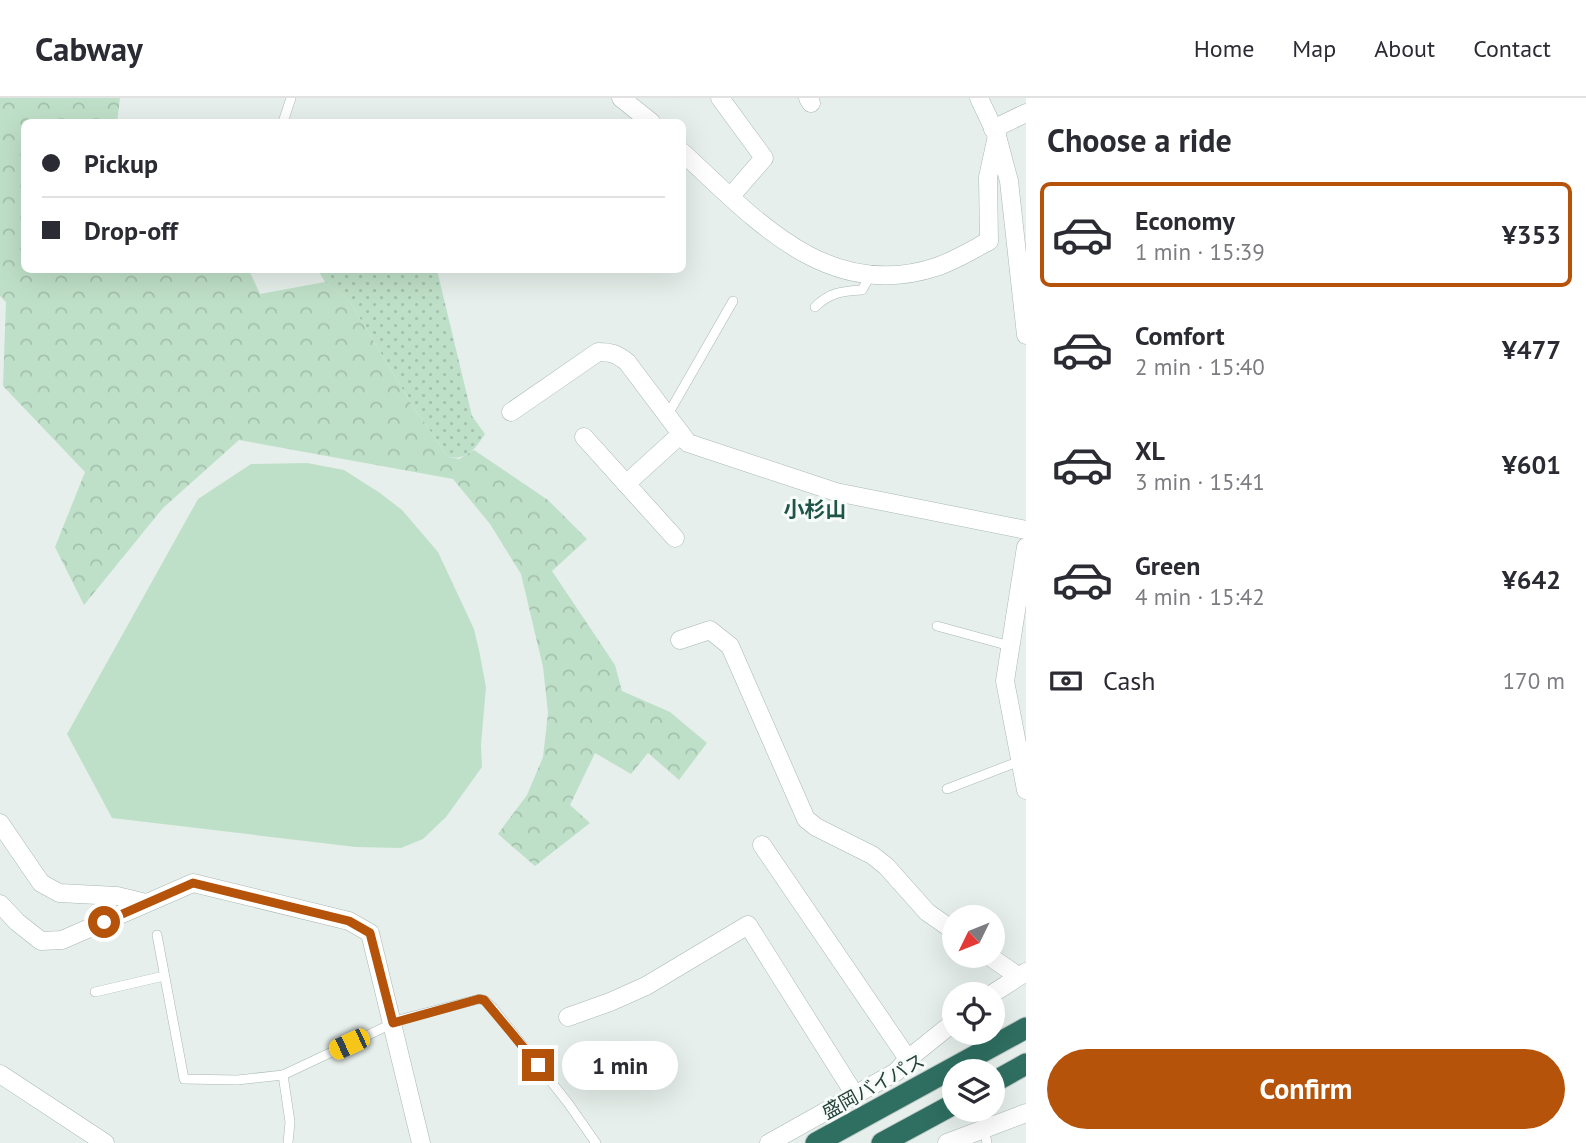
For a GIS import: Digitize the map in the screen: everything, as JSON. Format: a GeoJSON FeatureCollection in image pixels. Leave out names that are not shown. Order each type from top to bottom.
{"type":"FeatureCollection","features":[{"type":"Feature","properties":{"kind":"highway","name":"盛岡バイパス"},"geometry":{"type":"LineString","coordinates":[[816,1143],[1026,1027]]}},
{"type":"Feature","properties":{"kind":"highway"},"geometry":{"type":"LineString","coordinates":[[1005,1076],[1026,1064]]}},
{"type":"Feature","properties":{"kind":"highway"},"geometry":{"type":"LineString","coordinates":[[882,1143],[942,1110]]}},
{"type":"Feature","properties":{"kind":"street"},"geometry":{"type":"LineString","coordinates":[[621,98],[646,119]]}},
{"type":"Feature","properties":{"kind":"street"},"geometry":{"type":"LineString","coordinates":[[720,98],[764,158],[731,196]]}},
{"type":"Feature","properties":{"kind":"street"},"geometry":{"type":"LineString","coordinates":[[979,98],[995,132],[1009,181],[1026,335]]}},
{"type":"Feature","properties":{"kind":"street"},"geometry":{"type":"LineString","coordinates":[[686,156],[762,225],[818,261],[848,272],[905,273],[936,267],[989,241],[988,177],[995,132],[1026,113]]}},
{"type":"Feature","properties":{"kind":"street"},"geometry":{"type":"LineString","coordinates":[[512,412],[598,352],[609,352],[627,362],[688,443],[836,492],[1026,530]]}},
{"type":"Feature","properties":{"kind":"street"},"geometry":{"type":"LineString","coordinates":[[626,484],[681,434]]}},
{"type":"Feature","properties":{"kind":"street"},"geometry":{"type":"LineString","coordinates":[[584,437],[675,538]]}},
{"type":"Feature","properties":{"kind":"street"},"geometry":{"type":"LineString","coordinates":[[1026,547],[1005,681],[1021,741],[1020,761],[1026,790]]}},
{"type":"Feature","properties":{"kind":"street"},"geometry":{"type":"LineString","coordinates":[[680,640],[710,630],[730,646],[806,819],[816,827],[872,855],[886,866],[927,912],[942,923]]}},
{"type":"Feature","properties":{"kind":"street"},"geometry":{"type":"LineString","coordinates":[[0,823],[41,883],[59,893],[117,896],[146,903]]}},
{"type":"Feature","properties":{"kind":"street"},"geometry":{"type":"LineString","coordinates":[[762,845],[908,1059]]}},
{"type":"Feature","properties":{"kind":"street"},"geometry":{"type":"LineString","coordinates":[[0,904],[41,941],[62,940],[193,883],[349,921],[370,933],[421,1143]]}},
{"type":"Feature","properties":{"kind":"street"},"geometry":{"type":"LineString","coordinates":[[568,1017],[646,986],[748,925],[855,1095]]}},
{"type":"Feature","properties":{"kind":"street"},"geometry":{"type":"LineString","coordinates":[[1005,965],[1022,974],[1005,985]]}},
{"type":"Feature","properties":{"kind":"street"},"geometry":{"type":"LineString","coordinates":[[769,1143],[896,1072],[942,1032]]}},
{"type":"Feature","properties":{"kind":"street"},"geometry":{"type":"LineString","coordinates":[[0,1074],[105,1143]]}},
{"type":"Feature","properties":{"kind":"street"},"geometry":{"type":"LineString","coordinates":[[947,1143],[985,1136],[1026,1113]]}},
{"type":"Feature","properties":{"kind":"lane"},"geometry":{"type":"LineString","coordinates":[[284,119],[291,98]]}},
{"type":"Feature","properties":{"kind":"lane"},"geometry":{"type":"LineString","coordinates":[[815,307],[825,297],[840,291],[862,290],[870,274]]}},
{"type":"Feature","properties":{"kind":"lane"},"geometry":{"type":"LineString","coordinates":[[667,416],[733,301]]}},
{"type":"Feature","properties":{"kind":"lane"},"geometry":{"type":"LineString","coordinates":[[937,626],[1010,646]]}},
{"type":"Feature","properties":{"kind":"lane"},"geometry":{"type":"LineString","coordinates":[[947,789],[1020,761]]}},
{"type":"Feature","properties":{"kind":"lane"},"geometry":{"type":"LineString","coordinates":[[157,935],[184,1079],[237,1080],[283,1075],[393,1023],[479,999],[484,1000],[568,1103],[596,1143]]}},
{"type":"Feature","properties":{"kind":"lane"},"geometry":{"type":"LineString","coordinates":[[95,992],[164,976]]}},
{"type":"Feature","properties":{"kind":"lane"},"geometry":{"type":"LineString","coordinates":[[283,1075],[290,1122],[288,1143]]}},
{"type":"Feature","properties":{"kind":"green space"},"geometry":{"type":"Polygon","coordinates":[[[0,98],[120,98],[117,119],[21,119],[21,273],[250,273],[260,294],[325,282],[350,302],[412,405],[448,457],[459,459],[474,450],[548,500],[587,539],[552,571],[615,665],[622,691],[670,712],[707,743],[679,780],[648,753],[631,774],[595,753],[570,805],[590,823],[535,866],[498,834],[527,795],[543,757],[548,713],[543,667],[521,574],[490,524],[453,479],[239,440],[163,508],[84,605],[55,547],[85,472],[3,386],[6,302],[0,296],[0,98]]]}},
{"type":"Feature","properties":{"kind":"green space"},"geometry":{"type":"Polygon","coordinates":[[[320,273],[438,273],[472,416],[485,434],[470,453],[461,457],[448,457],[412,405],[350,302],[325,282],[320,273]]]}},
{"type":"Feature","properties":{"kind":"green space"},"geometry":{"type":"Polygon","coordinates":[[[307,463],[344,470],[380,493],[402,510],[438,552],[474,629],[479,650],[486,687],[482,767],[446,817],[423,839],[401,848],[356,847],[112,818],[67,734],[198,499],[251,464],[307,463]]]}},
{"type":"Feature","properties":{"kind":"district","name":"小杉山"},"geometry":{"type":"Point","coordinates":[815,510]}},
{"type":"Feature","properties":{"kind":"route"},"geometry":{"type":"LineString","coordinates":[[104,922],[193,883],[349,921],[370,933],[393,1023],[479,999],[484,1000],[538,1065]]}}]}
